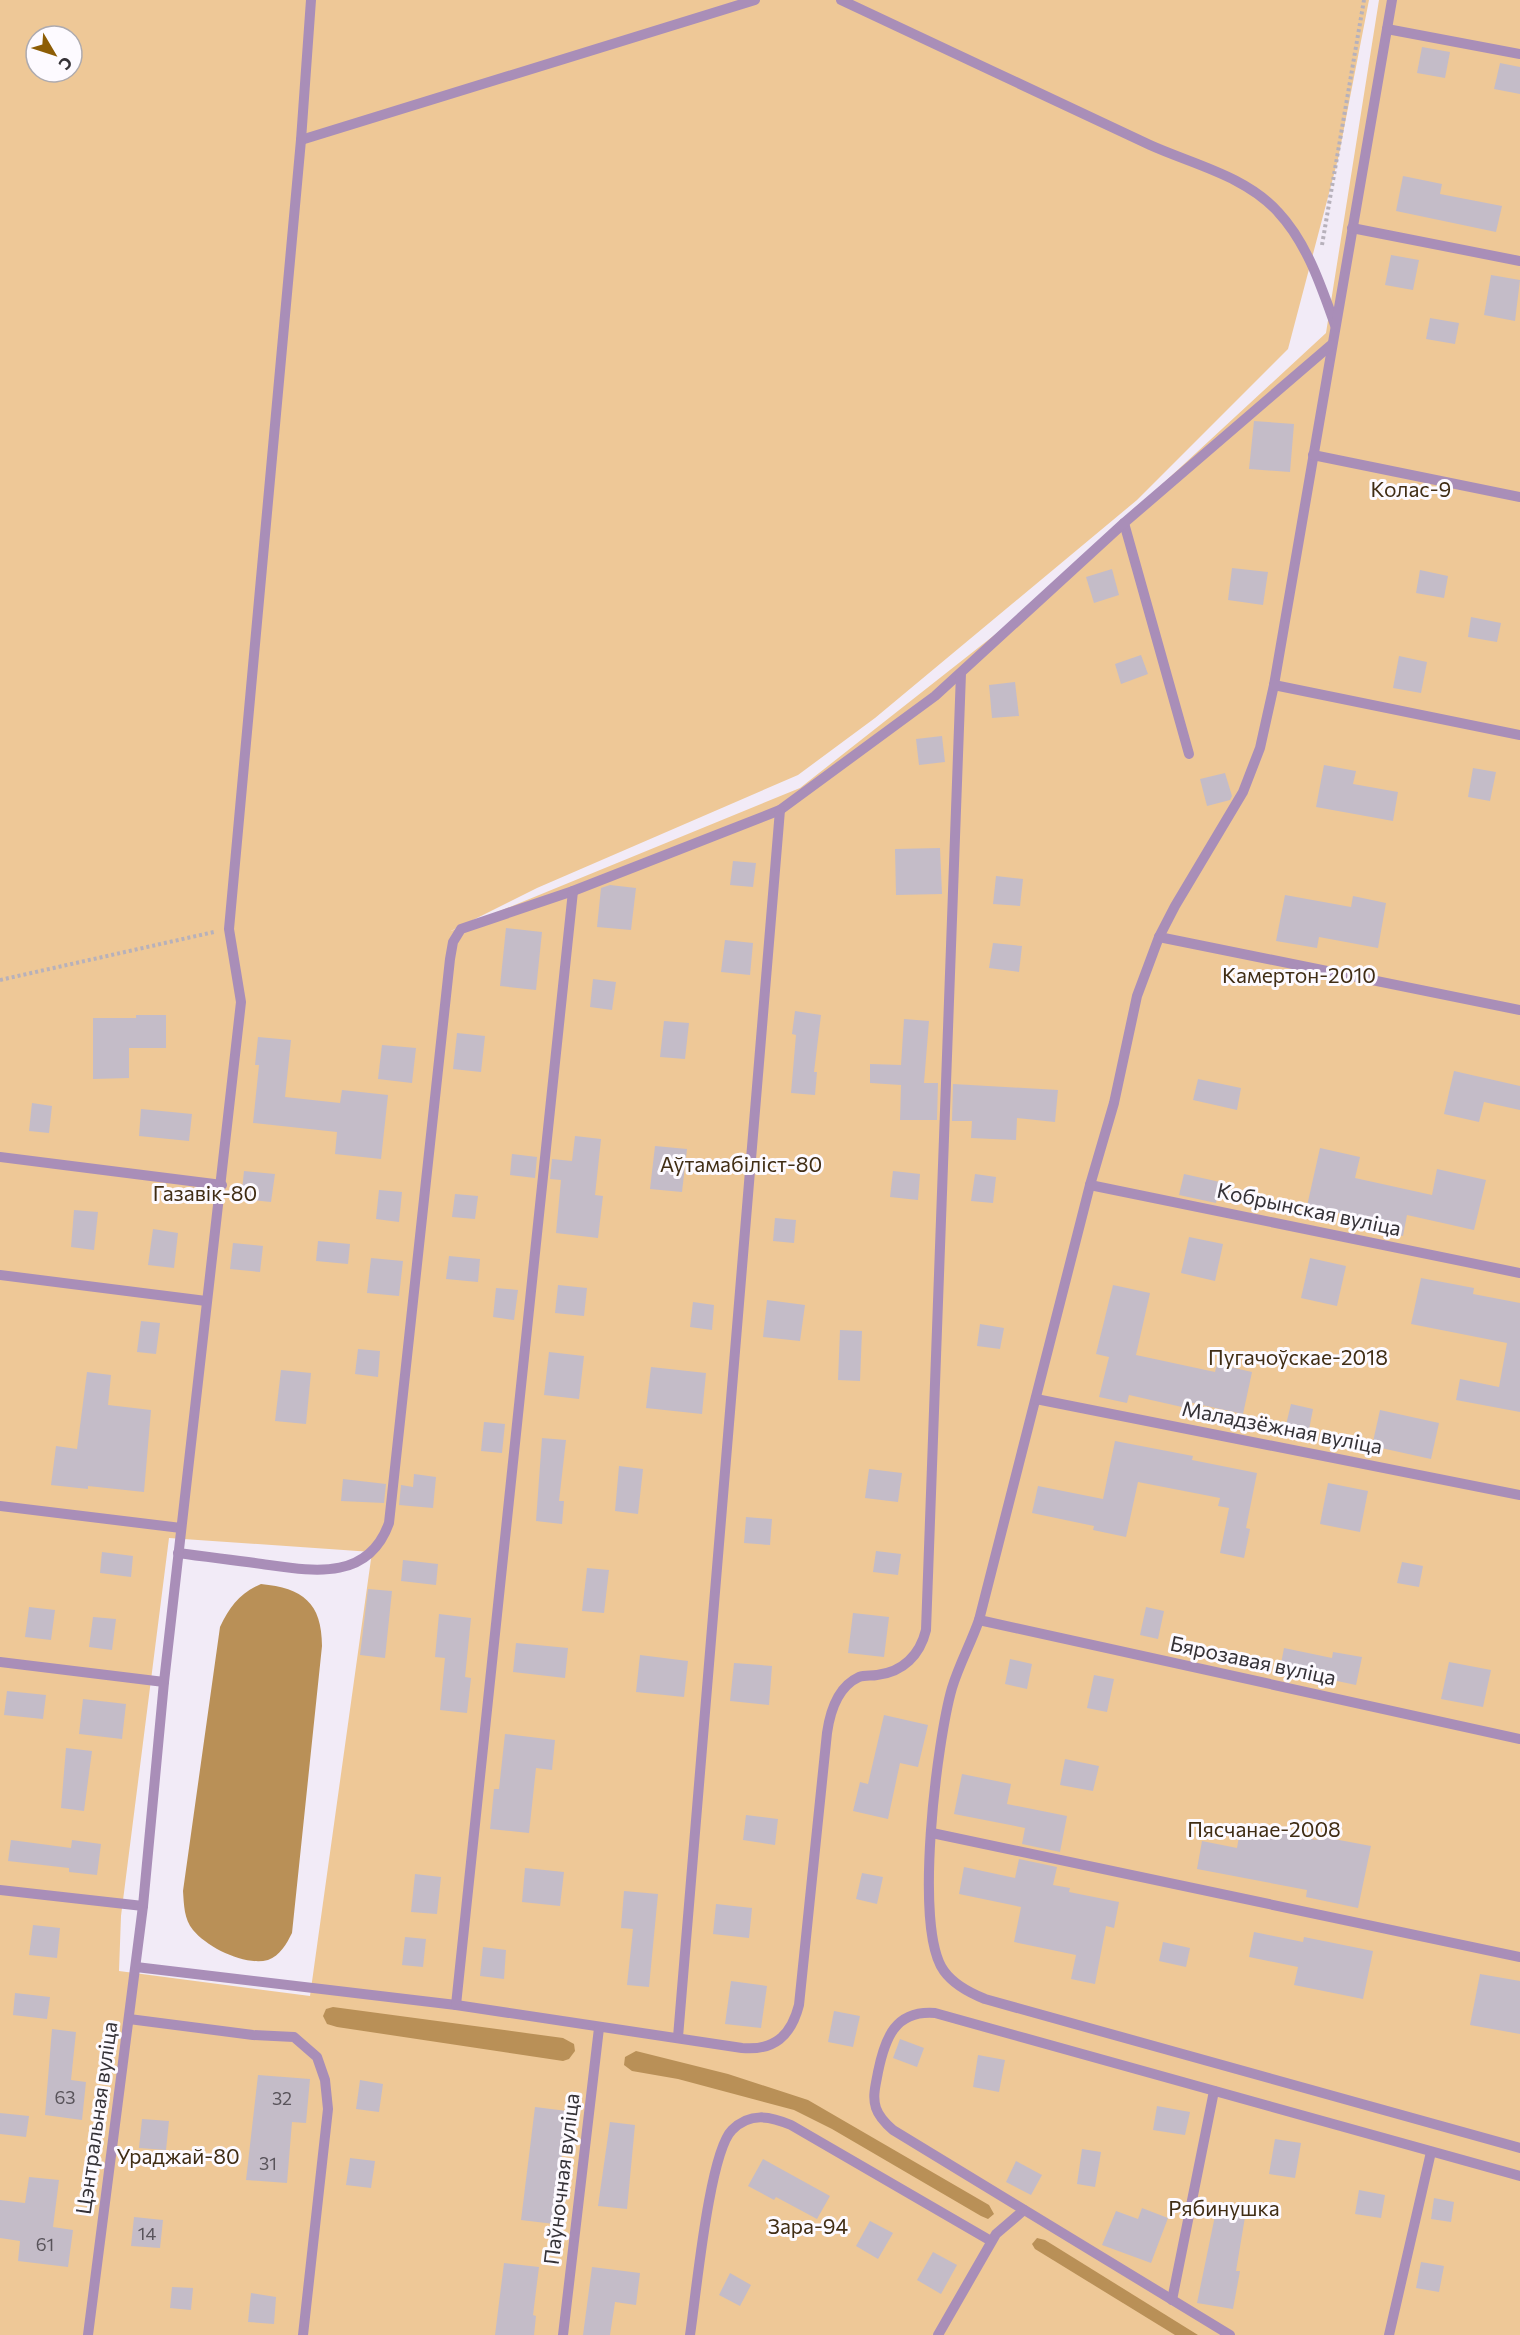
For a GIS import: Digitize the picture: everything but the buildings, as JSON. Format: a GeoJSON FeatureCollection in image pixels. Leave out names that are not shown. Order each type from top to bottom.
{"type":"FeatureCollection","features":[{"type":"Feature","properties":{"kind":"lane","name":"Цэнтральная вуліца"},"geometry":{"type":"LineString","coordinates":[[88,2335],[143,1906],[164,1682],[206,1301],[222,1185],[241,994],[231,952],[229,929],[301,140],[311,0]]}},
{"type":"Feature","properties":{"kind":"lane"},"geometry":{"type":"LineString","coordinates":[[301,140],[755,0]]}},
{"type":"Feature","properties":{"kind":"lane"},"geometry":{"type":"LineString","coordinates":[[841,0],[1142,141],[1249,188],[1278,212],[1317,275],[1335,326]]}},
{"type":"Feature","properties":{"kind":"lane"},"geometry":{"type":"LineString","coordinates":[[1392,0],[1274,685],[1260,748],[1243,792],[1159,937],[1137,996],[1114,1103],[1090,1185],[979,1620],[958,1671],[948,1708],[932,1833],[928,1885],[931,1935],[944,1971],[969,1993],[1520,2148]]}},
{"type":"Feature","properties":{"kind":"lane"},"geometry":{"type":"LineString","coordinates":[[1387,29],[1520,54]]}},
{"type":"Feature","properties":{"kind":"lane"},"geometry":{"type":"LineString","coordinates":[[1352,228],[1520,261]]}},
{"type":"Feature","properties":{"kind":"lane"},"geometry":{"type":"LineString","coordinates":[[178,1553],[304,1570],[340,1569],[368,1555],[385,1535],[390,1511],[453,942],[461,928],[573,891],[780,810],[935,696],[1124,523],[1331,345]]}},
{"type":"Feature","properties":{"kind":"lane"},"geometry":{"type":"LineString","coordinates":[[1313,455],[1520,497]]}},
{"type":"Feature","properties":{"kind":"lane"},"geometry":{"type":"LineString","coordinates":[[1124,523],[1189,754]]}},
{"type":"Feature","properties":{"kind":"lane"},"geometry":{"type":"LineString","coordinates":[[136,1967],[456,2005],[756,2050],[769,2047],[790,2030],[799,2006],[827,1733],[833,1706],[840,1694],[858,1678],[890,1673],[902,1668],[918,1650],[926,1630],[961,673]]}},
{"type":"Feature","properties":{"kind":"lane"},"geometry":{"type":"LineString","coordinates":[[1274,685],[1520,735]]}},
{"type":"Feature","properties":{"kind":"lane"},"geometry":{"type":"LineString","coordinates":[[678,2037],[780,810]]}},
{"type":"Feature","properties":{"kind":"lane"},"geometry":{"type":"LineString","coordinates":[[456,2005],[573,891]]}},
{"type":"Feature","properties":{"kind":"lane"},"geometry":{"type":"LineString","coordinates":[[1159,937],[1520,1010]]}},
{"type":"Feature","properties":{"kind":"lane"},"geometry":{"type":"LineString","coordinates":[[0,1157],[222,1185]]}},
{"type":"Feature","properties":{"kind":"lane","name":"Кобрынская вуліца"},"geometry":{"type":"LineString","coordinates":[[1090,1185],[1520,1273]]}},
{"type":"Feature","properties":{"kind":"lane"},"geometry":{"type":"LineString","coordinates":[[0,1275],[206,1301]]}},
{"type":"Feature","properties":{"kind":"lane","name":"Маладзёжная вуліца"},"geometry":{"type":"LineString","coordinates":[[1036,1399],[1520,1495]]}},
{"type":"Feature","properties":{"kind":"lane"},"geometry":{"type":"LineString","coordinates":[[0,1506],[182,1528]]}},
{"type":"Feature","properties":{"kind":"lane","name":"Бярозавая вуліца"},"geometry":{"type":"LineString","coordinates":[[979,1620],[1520,1739]]}},
{"type":"Feature","properties":{"kind":"lane"},"geometry":{"type":"LineString","coordinates":[[0,1662],[164,1682]]}},
{"type":"Feature","properties":{"kind":"lane"},"geometry":{"type":"LineString","coordinates":[[932,1833],[1520,1957]]}},
{"type":"Feature","properties":{"kind":"lane"},"geometry":{"type":"LineString","coordinates":[[0,1890],[143,1906]]}},
{"type":"Feature","properties":{"kind":"lane"},"geometry":{"type":"LineString","coordinates":[[1230,2335],[901,2137],[879,2115],[875,2091],[882,2053],[892,2030],[912,2015],[935,2013],[1520,2176]]}},
{"type":"Feature","properties":{"kind":"lane"},"geometry":{"type":"LineString","coordinates":[[129,2019],[253,2035],[294,2037],[317,2057],[325,2080],[328,2109],[303,2335]]}},
{"type":"Feature","properties":{"kind":"lane","name":"Паўночная вуліца"},"geometry":{"type":"LineString","coordinates":[[563,2335],[599,2028]]}},
{"type":"Feature","properties":{"kind":"lane"},"geometry":{"type":"LineString","coordinates":[[1172,2300],[1214,2091]]}},
{"type":"Feature","properties":{"kind":"lane"},"geometry":{"type":"LineString","coordinates":[[690,2335],[717,2159],[731,2131],[754,2117],[768,2116],[791,2125],[991,2241]]}},
{"type":"Feature","properties":{"kind":"lane"},"geometry":{"type":"LineString","coordinates":[[1389,2335],[1431,2152]]}},
{"type":"Feature","properties":{"kind":"lane"},"geometry":{"type":"LineString","coordinates":[[938,2335],[991,2241],[1002,2227],[1024,2210]]}},
{"type":"Feature","properties":{"kind":"path"},"geometry":{"type":"LineString","coordinates":[[1317,275],[1364,0]]}},
{"type":"Feature","properties":{"kind":"path"},"geometry":{"type":"LineString","coordinates":[[0,980],[229,929]]}},
{"type":"Feature","properties":{"kind":"green space"},"geometry":{"type":"Polygon","coordinates":[[[0,0],[1369,0],[1338,159],[1288,349],[1137,500],[875,718],[798,775],[537,888],[451,931],[800,788],[1025,611],[1326,333],[1379,0],[1520,0],[1520,2335],[0,2335],[0,0]],[[169,1538],[121,1916],[119,1971],[310,1996],[372,1552],[169,1538]]]}},
{"type":"Feature","properties":{"kind":"shaded area"},"geometry":{"type":"Polygon","coordinates":[[[261,1584],[288,1589],[307,1600],[318,1619],[322,1646],[292,1933],[280,1952],[268,1960],[259,1961],[228,1954],[200,1937],[188,1921],[183,1891],[220,1627],[236,1601],[261,1584]]]}},
{"type":"Feature","properties":{"kind":"shaded area"},"geometry":{"type":"Polygon","coordinates":[[[333,2007],[563,2038],[574,2044],[575,2051],[569,2059],[563,2061],[337,2027],[327,2024],[323,2016],[326,2009],[333,2007]]]}},
{"type":"Feature","properties":{"kind":"shaded area"},"geometry":{"type":"Polygon","coordinates":[[[636,2051],[728,2074],[808,2100],[989,2205],[994,2214],[988,2219],[981,2216],[832,2129],[794,2110],[678,2079],[632,2071],[624,2065],[625,2057],[636,2051]]]}},
{"type":"Feature","properties":{"kind":"shaded area"},"geometry":{"type":"Polygon","coordinates":[[[1037,2238],[1045,2240],[1198,2335],[1175,2335],[1035,2249],[1032,2244],[1037,2238]]]}},
{"type":"Feature","properties":{"kind":"park label","name":"Колас-9"},"geometry":{"type":"Point","coordinates":[1411,490]}},
{"type":"Feature","properties":{"kind":"park label","name":"Камертон-2010"},"geometry":{"type":"Point","coordinates":[1299,976]}},
{"type":"Feature","properties":{"kind":"park label","name":"Аўтамабіліст-80"},"geometry":{"type":"Point","coordinates":[741,1165]}},
{"type":"Feature","properties":{"kind":"park label","name":"Газавік-80"},"geometry":{"type":"Point","coordinates":[205,1194]}},
{"type":"Feature","properties":{"kind":"park label","name":"Пугачоўскае-2018"},"geometry":{"type":"Point","coordinates":[1298,1358]}},
{"type":"Feature","properties":{"kind":"park label","name":"Пясчанае-2008"},"geometry":{"type":"Point","coordinates":[1264,1830]}},
{"type":"Feature","properties":{"kind":"park label","name":"Ураджай-80"},"geometry":{"type":"Point","coordinates":[178,2157]}},
{"type":"Feature","properties":{"kind":"park label","name":"Рябинушка"},"geometry":{"type":"Point","coordinates":[1224,2209]}},
{"type":"Feature","properties":{"kind":"park label","name":"Зара-94"},"geometry":{"type":"Point","coordinates":[808,2227]}}]}
